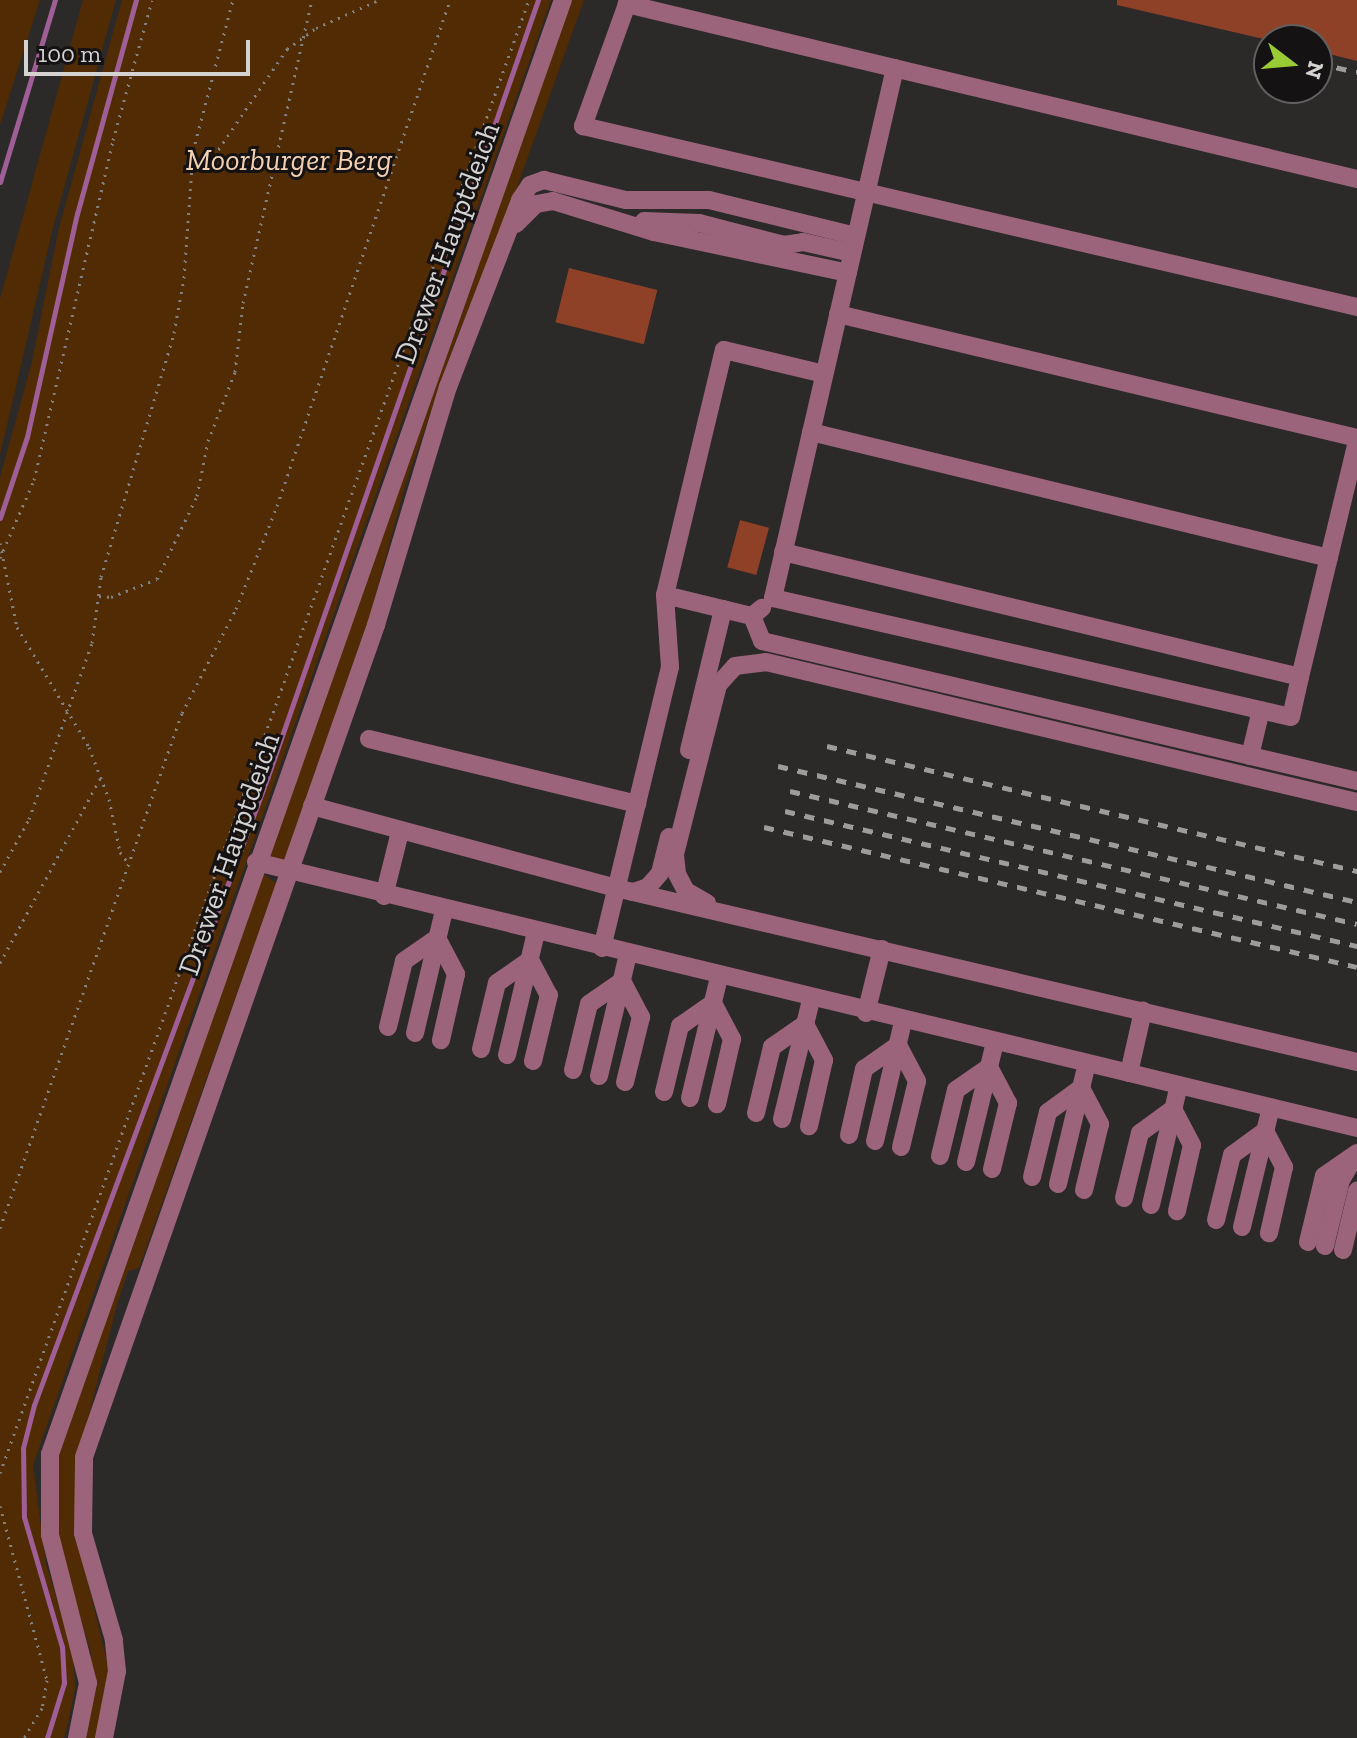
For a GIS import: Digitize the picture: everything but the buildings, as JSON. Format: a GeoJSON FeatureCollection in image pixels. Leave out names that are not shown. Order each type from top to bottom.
{"type":"FeatureCollection","features":[{"type":"Feature","properties":{"kind":"street","name":"Drewer Hauptdeich"},"geometry":{"type":"LineString","coordinates":[[77,1738],[88,1683],[50,1535],[50,1454],[256,862],[563,0]]}},
{"type":"Feature","properties":{"kind":"street"},"geometry":{"type":"LineString","coordinates":[[1357,179],[627,4],[583,126],[1357,307]]}},
{"type":"Feature","properties":{"kind":"street"},"geometry":{"type":"LineString","coordinates":[[752,616],[773,598],[895,68]]}},
{"type":"Feature","properties":{"kind":"street"},"geometry":{"type":"LineString","coordinates":[[104,1738],[117,1671],[114,1640],[83,1533],[84,1457],[376,625],[421,465],[526,190],[544,180],[626,200],[709,200],[854,245]]}},
{"type":"Feature","properties":{"kind":"street"},"geometry":{"type":"LineString","coordinates":[[506,240],[530,208],[544,201],[626,221],[654,232],[848,273]]}},
{"type":"Feature","properties":{"kind":"street"},"geometry":{"type":"LineString","coordinates":[[626,221],[699,223],[784,245],[803,242],[854,245]]}},
{"type":"Feature","properties":{"kind":"street"},"geometry":{"type":"LineString","coordinates":[[773,598],[1291,717],[1357,440],[838,314]]}},
{"type":"Feature","properties":{"kind":"street"},"geometry":{"type":"LineString","coordinates":[[602,948],[624,890],[637,804],[670,667],[665,595],[724,350],[824,374]]}},
{"type":"Feature","properties":{"kind":"street"},"geometry":{"type":"LineString","coordinates":[[811,432],[1329,558]]}},
{"type":"Feature","properties":{"kind":"street"},"geometry":{"type":"LineString","coordinates":[[783,552],[1300,677]]}},
{"type":"Feature","properties":{"kind":"street"},"geometry":{"type":"LineString","coordinates":[[665,595],[752,616]]}},
{"type":"Feature","properties":{"kind":"street"},"geometry":{"type":"LineString","coordinates":[[624,890],[648,887],[660,873],[723,609]]}},
{"type":"Feature","properties":{"kind":"street"},"geometry":{"type":"LineString","coordinates":[[752,616],[762,641],[1357,781]]}},
{"type":"Feature","properties":{"kind":"street"},"geometry":{"type":"LineString","coordinates":[[731,915],[686,891],[677,874],[675,854],[718,685],[735,666],[766,662],[1357,802]]}},
{"type":"Feature","properties":{"kind":"street"},"geometry":{"type":"LineString","coordinates":[[1250,756],[1261,710]]}},
{"type":"Feature","properties":{"kind":"street"},"geometry":{"type":"LineString","coordinates":[[369,739],[637,804]]}},
{"type":"Feature","properties":{"kind":"street"},"geometry":{"type":"LineString","coordinates":[[312,806],[624,890],[1357,1062]]}},
{"type":"Feature","properties":{"kind":"street"},"geometry":{"type":"LineString","coordinates":[[384,896],[400,832]]}},
{"type":"Feature","properties":{"kind":"street"},"geometry":{"type":"LineString","coordinates":[[256,862],[288,873],[811,1000],[1357,1128]]}},
{"type":"Feature","properties":{"kind":"street"},"geometry":{"type":"LineString","coordinates":[[437,938],[404,961],[415,1033],[439,970],[437,938],[444,910]]}},
{"type":"Feature","properties":{"kind":"street"},"geometry":{"type":"LineString","coordinates":[[507,1055],[536,932]]}},
{"type":"Feature","properties":{"kind":"street"},"geometry":{"type":"LineString","coordinates":[[866,1013],[882,949]]}},
{"type":"Feature","properties":{"kind":"street"},"geometry":{"type":"LineString","coordinates":[[599,1076],[628,954]]}},
{"type":"Feature","properties":{"kind":"street"},"geometry":{"type":"LineString","coordinates":[[507,1055],[497,983],[530,960]]}},
{"type":"Feature","properties":{"kind":"street"},"geometry":{"type":"LineString","coordinates":[[507,1055],[549,995],[530,960]]}},
{"type":"Feature","properties":{"kind":"street"},"geometry":{"type":"LineString","coordinates":[[690,1098],[719,977]]}},
{"type":"Feature","properties":{"kind":"street"},"geometry":{"type":"LineString","coordinates":[[599,1076],[589,1004],[622,981]]}},
{"type":"Feature","properties":{"kind":"street"},"geometry":{"type":"LineString","coordinates":[[599,1076],[641,1017],[622,981]]}},
{"type":"Feature","properties":{"kind":"street"},"geometry":{"type":"LineString","coordinates":[[782,1120],[811,1000]]}},
{"type":"Feature","properties":{"kind":"street"},"geometry":{"type":"LineString","coordinates":[[690,1098],[680,1026],[713,1003]]}},
{"type":"Feature","properties":{"kind":"street"},"geometry":{"type":"LineString","coordinates":[[690,1098],[732,1039],[713,1003]]}},
{"type":"Feature","properties":{"kind":"street"},"geometry":{"type":"LineString","coordinates":[[1129,1073],[1143,1011]]}},
{"type":"Feature","properties":{"kind":"street"},"geometry":{"type":"LineString","coordinates":[[875,1141],[903,1022]]}},
{"type":"Feature","properties":{"kind":"street"},"geometry":{"type":"LineString","coordinates":[[782,1120],[772,1047],[805,1024]]}},
{"type":"Feature","properties":{"kind":"street"},"geometry":{"type":"LineString","coordinates":[[782,1120],[824,1060],[805,1024]]}},
{"type":"Feature","properties":{"kind":"street"},"geometry":{"type":"LineString","coordinates":[[966,1162],[995,1042]]}},
{"type":"Feature","properties":{"kind":"street"},"geometry":{"type":"LineString","coordinates":[[875,1141],[864,1069],[898,1045]]}},
{"type":"Feature","properties":{"kind":"street"},"geometry":{"type":"LineString","coordinates":[[875,1141],[917,1081],[898,1045]]}},
{"type":"Feature","properties":{"kind":"street"},"geometry":{"type":"LineString","coordinates":[[1058,1184],[1087,1063]]}},
{"type":"Feature","properties":{"kind":"street"},"geometry":{"type":"LineString","coordinates":[[966,1162],[956,1090],[989,1067]]}},
{"type":"Feature","properties":{"kind":"street"},"geometry":{"type":"LineString","coordinates":[[966,1162],[1008,1103],[989,1067]]}},
{"type":"Feature","properties":{"kind":"street"},"geometry":{"type":"LineString","coordinates":[[1151,1205],[1179,1085]]}},
{"type":"Feature","properties":{"kind":"street"},"geometry":{"type":"LineString","coordinates":[[1058,1184],[1048,1112],[1081,1088]]}},
{"type":"Feature","properties":{"kind":"street"},"geometry":{"type":"LineString","coordinates":[[1058,1184],[1100,1124],[1081,1088]]}},
{"type":"Feature","properties":{"kind":"street"},"geometry":{"type":"LineString","coordinates":[[1242,1227],[1271,1107]]}},
{"type":"Feature","properties":{"kind":"street"},"geometry":{"type":"LineString","coordinates":[[1151,1205],[1140,1133],[1173,1109]]}},
{"type":"Feature","properties":{"kind":"street"},"geometry":{"type":"LineString","coordinates":[[1151,1205],[1192,1145],[1173,1109]]}},
{"type":"Feature","properties":{"kind":"street"},"geometry":{"type":"LineString","coordinates":[[1242,1227],[1232,1155],[1265,1131]]}},
{"type":"Feature","properties":{"kind":"street"},"geometry":{"type":"LineString","coordinates":[[1242,1227],[1284,1167],[1265,1131]]}},
{"type":"Feature","properties":{"kind":"street"},"geometry":{"type":"LineString","coordinates":[[1330,1247],[1341,1180],[1357,1153]]}},
{"type":"Feature","properties":{"kind":"street"},"geometry":{"type":"LineString","coordinates":[[1330,1247],[1357,1191]]}},
{"type":"Feature","properties":{"kind":"street"},"geometry":{"type":"LineString","coordinates":[[1330,1247],[1357,1230]]}},
{"type":"Feature","properties":{"kind":"path"},"geometry":{"type":"LineString","coordinates":[[0,558],[34,480],[113,140],[152,0]]}},
{"type":"Feature","properties":{"kind":"path"},"geometry":{"type":"LineString","coordinates":[[0,872],[22,835],[69,714],[92,643],[104,564],[174,333],[184,278],[191,173],[200,116],[233,0]]}},
{"type":"Feature","properties":{"kind":"path"},"geometry":{"type":"LineString","coordinates":[[99,596],[111,597],[157,579],[197,496],[208,441],[235,372],[243,303],[307,34],[312,0]]}},
{"type":"Feature","properties":{"kind":"path"},"geometry":{"type":"LineString","coordinates":[[191,173],[207,164],[287,49],[307,34],[379,0]]}},
{"type":"Feature","properties":{"kind":"path"},"geometry":{"type":"LineString","coordinates":[[0,1228],[182,713],[236,609],[277,506],[450,0]]}},
{"type":"Feature","properties":{"kind":"path"},"geometry":{"type":"LineString","coordinates":[[0,1473],[529,0]]}},
{"type":"Feature","properties":{"kind":"path"},"geometry":{"type":"LineString","coordinates":[[0,543],[17,627],[102,775],[120,852],[130,864]]}},
{"type":"Feature","properties":{"kind":"path"},"geometry":{"type":"LineString","coordinates":[[0,963],[102,775]]}},
{"type":"Feature","properties":{"kind":"path"},"geometry":{"type":"LineString","coordinates":[[0,1506],[47,1680],[42,1708],[24,1738]]}},
{"type":"Feature","properties":{"kind":"green space"},"geometry":{"type":"Polygon","coordinates":[[[0,0],[40,0],[0,125],[0,0]]]}},
{"type":"Feature","properties":{"kind":"green space"},"geometry":{"type":"Polygon","coordinates":[[[83,0],[116,0],[53,228],[0,455],[0,299],[83,0]]]}},
{"type":"Feature","properties":{"kind":"green space","name":"Moorburger Berg"},"geometry":{"type":"Polygon","coordinates":[[[122,0],[551,0],[33,1465],[46,1564],[73,1652],[75,1689],[64,1738],[0,1738],[0,477],[32,362],[58,232],[122,0]]]}},
{"type":"Feature","properties":{"kind":"green space"},"geometry":{"type":"Polygon","coordinates":[[[567,0],[584,0],[505,221],[454,345],[405,486],[370,615],[284,860],[267,859],[567,0]]]}},
{"type":"Feature","properties":{"kind":"green space"},"geometry":{"type":"Polygon","coordinates":[[[261,872],[276,883],[139,1268],[128,1271],[77,1461],[75,1530],[108,1665],[108,1696],[96,1738],[82,1738],[91,1653],[55,1531],[55,1467],[261,872]]]}},
{"type":"Feature","properties":{"kind":"waterway"},"geometry":{"type":"LineString","coordinates":[[0,182],[55,0]]}},
{"type":"Feature","properties":{"kind":"waterway"},"geometry":{"type":"LineString","coordinates":[[0,518],[27,437],[77,214],[136,0]]}},
{"type":"Feature","properties":{"kind":"waterway"},"geometry":{"type":"LineString","coordinates":[[47,1738],[64,1683],[62,1647],[24,1517],[23,1448],[34,1405],[268,776],[538,0]]}},
{"type":"Feature","properties":{"kind":"railway"},"geometry":{"type":"LineString","coordinates":[[1333,67],[1357,72]]}},
{"type":"Feature","properties":{"kind":"railway"},"geometry":{"type":"LineString","coordinates":[[827,746],[1357,871]]}},
{"type":"Feature","properties":{"kind":"railway"},"geometry":{"type":"LineString","coordinates":[[778,766],[1357,902]]}},
{"type":"Feature","properties":{"kind":"railway"},"geometry":{"type":"LineString","coordinates":[[790,791],[1357,924]]}},
{"type":"Feature","properties":{"kind":"railway"},"geometry":{"type":"LineString","coordinates":[[785,811],[1357,946]]}},
{"type":"Feature","properties":{"kind":"railway"},"geometry":{"type":"LineString","coordinates":[[764,827],[1357,967]]}}]}
